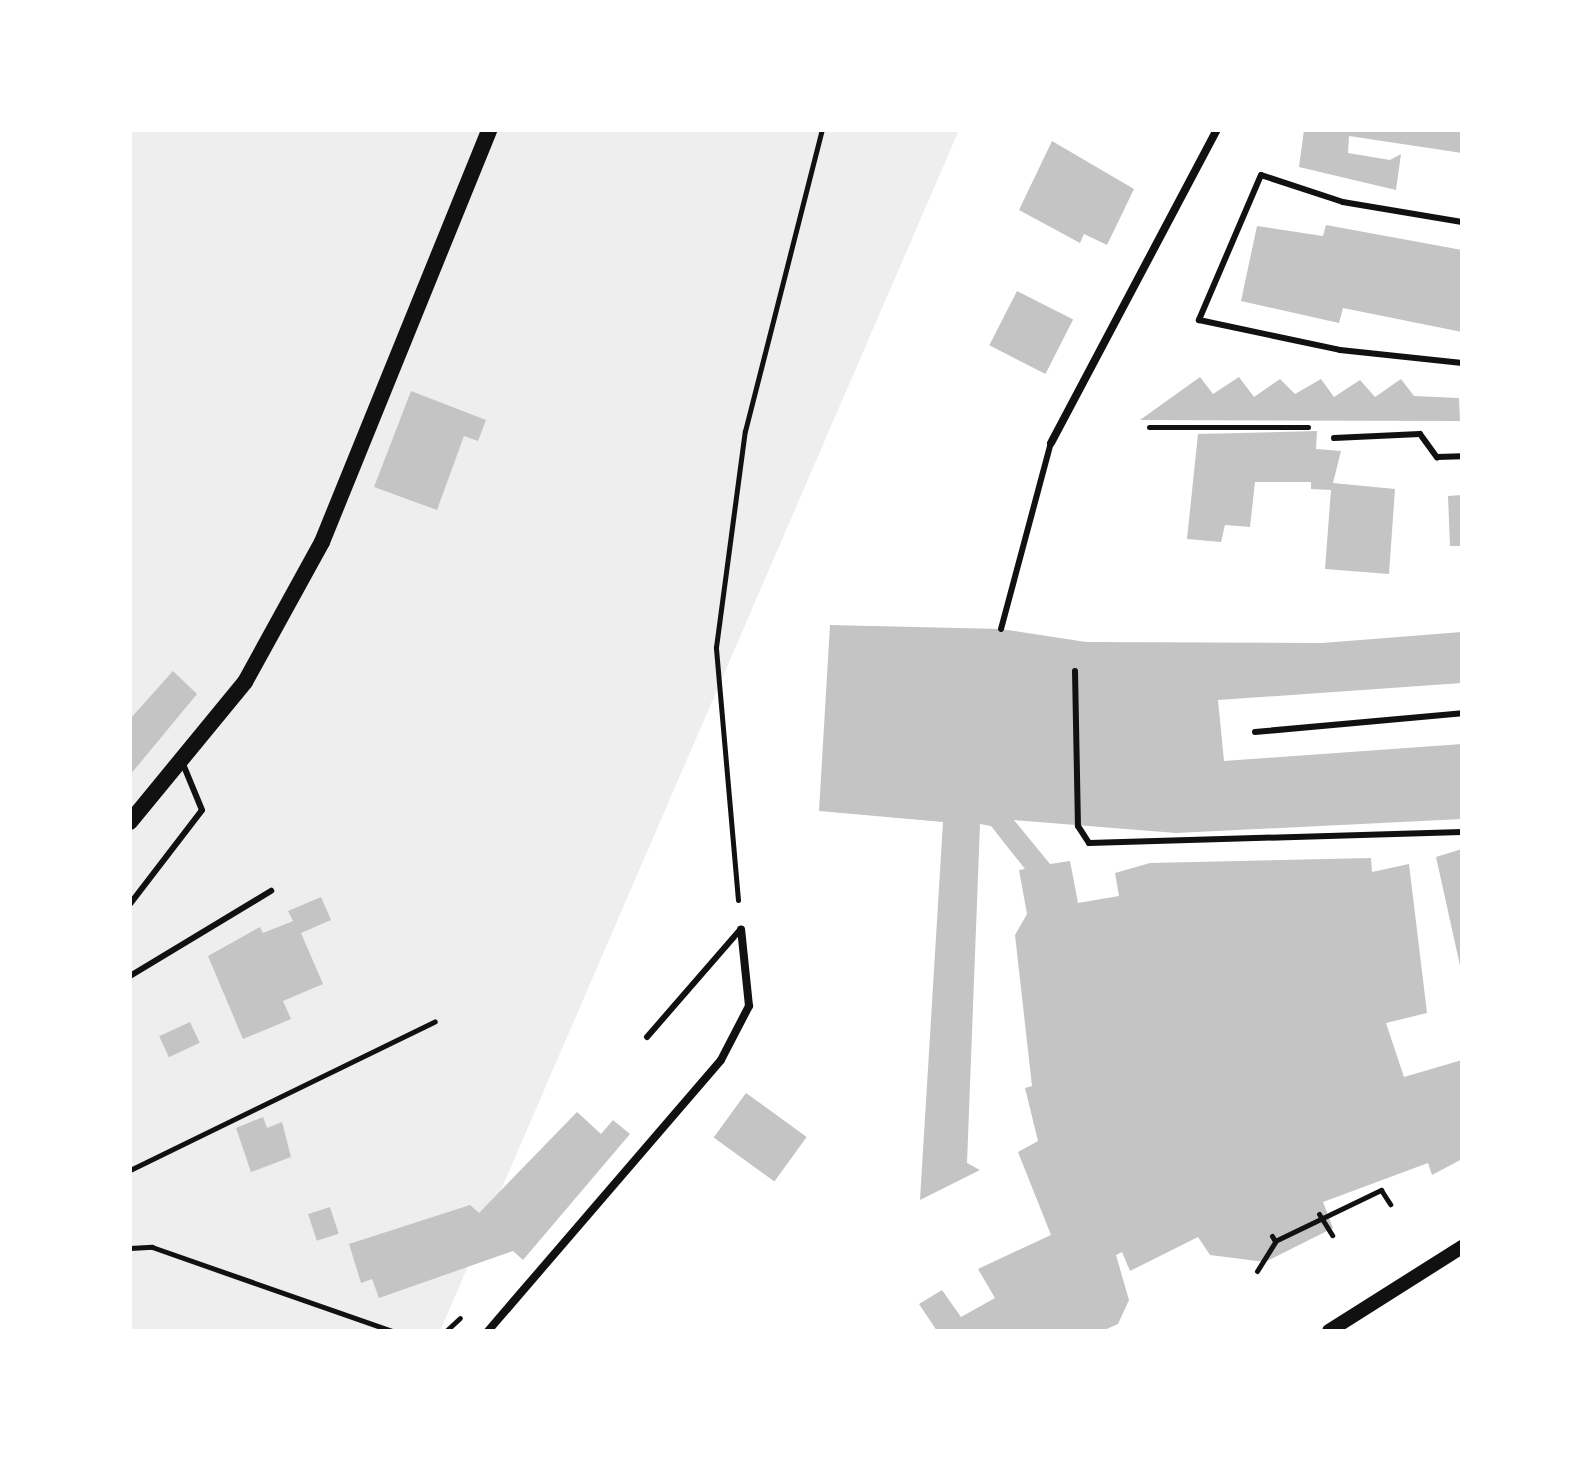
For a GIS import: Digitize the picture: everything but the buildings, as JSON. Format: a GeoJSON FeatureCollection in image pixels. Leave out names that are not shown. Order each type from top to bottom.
{"type":"FeatureCollection","features":[{"type":"Feature","properties":{"kind":"main road"},"geometry":{"type":"LineString","coordinates":[[130,822],[183,764],[245,682],[322,542],[489,130]]}},
{"type":"Feature","properties":{"kind":"street"},"geometry":{"type":"LineString","coordinates":[[1051,443],[1217,130]]}},
{"type":"Feature","properties":{"kind":"street"},"geometry":{"type":"LineString","coordinates":[[488,1331],[721,1060],[749,1006],[741,929]]}},
{"type":"Feature","properties":{"kind":"street"},"geometry":{"type":"LineString","coordinates":[[1329,1331],[1462,1247]]}},
{"type":"Feature","properties":{"kind":"lane"},"geometry":{"type":"LineString","coordinates":[[1462,222],[1343,202],[1261,175],[1199,320],[1340,350],[1462,363]]}},
{"type":"Feature","properties":{"kind":"lane"},"geometry":{"type":"LineString","coordinates":[[1334,438],[1420,434],[1437,457],[1462,456]]}},
{"type":"Feature","properties":{"kind":"lane"},"geometry":{"type":"LineString","coordinates":[[1001,629],[1051,443]]}},
{"type":"Feature","properties":{"kind":"lane"},"geometry":{"type":"LineString","coordinates":[[1075,671],[1078,826],[1089,843],[1462,832]]}},
{"type":"Feature","properties":{"kind":"lane"},"geometry":{"type":"LineString","coordinates":[[1255,732],[1462,713]]}},
{"type":"Feature","properties":{"kind":"lane"},"geometry":{"type":"LineString","coordinates":[[130,904],[202,810],[183,764]]}},
{"type":"Feature","properties":{"kind":"lane"},"geometry":{"type":"LineString","coordinates":[[130,976],[271,891]]}},
{"type":"Feature","properties":{"kind":"lane"},"geometry":{"type":"LineString","coordinates":[[647,1037],[741,929]]}},
{"type":"Feature","properties":{"kind":"path"},"geometry":{"type":"LineString","coordinates":[[741,929],[716,647],[745,431],[822,130]]}},
{"type":"Feature","properties":{"kind":"path"},"geometry":{"type":"LineString","coordinates":[[1149,427],[1323,428],[1334,438]]}},
{"type":"Feature","properties":{"kind":"path"},"geometry":{"type":"LineString","coordinates":[[130,1170],[435,1021]]}},
{"type":"Feature","properties":{"kind":"path"},"geometry":{"type":"LineString","coordinates":[[1257,1271],[1274,1239],[1319,1214],[1381,1190],[1390,1204]]}},
{"type":"Feature","properties":{"kind":"path"},"geometry":{"type":"LineString","coordinates":[[1319,1214],[1332,1235]]}},
{"type":"Feature","properties":{"kind":"path"},"geometry":{"type":"LineString","coordinates":[[130,1248],[152,1247],[392,1331]]}},
{"type":"Feature","properties":{"kind":"shaded area"},"geometry":{"type":"Polygon","coordinates":[[[130,130],[959,130],[440,1331],[130,1331],[130,130]]]}}]}
